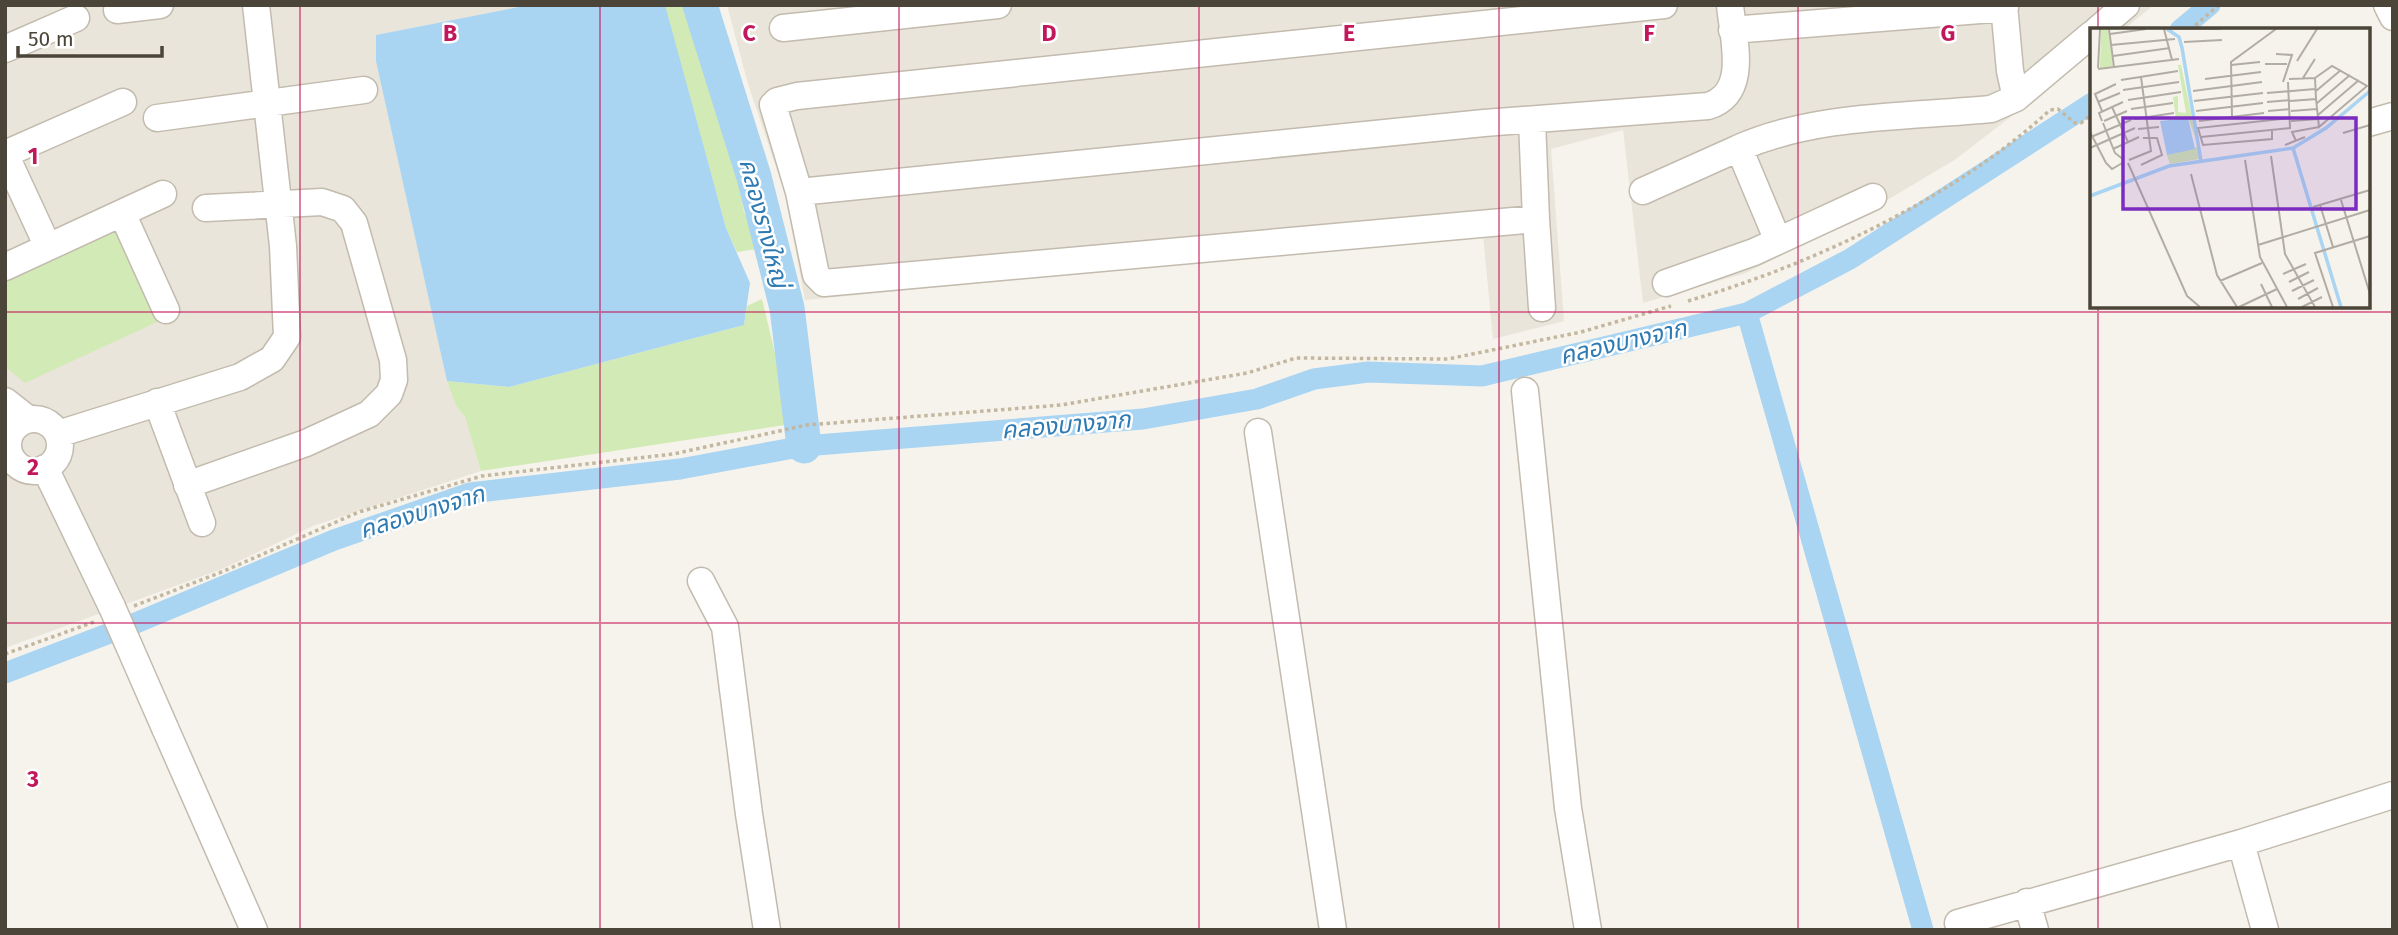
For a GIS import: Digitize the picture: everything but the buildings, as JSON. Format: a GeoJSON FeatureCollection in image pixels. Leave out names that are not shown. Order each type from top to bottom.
{"type":"FeatureCollection","features":[{"type":"Feature","properties":{"kind":"street"},"geometry":{"type":"LineString","coordinates":[[117,10],[160,5]]}},
{"type":"Feature","properties":{"kind":"street"},"geometry":{"type":"LineString","coordinates":[[58,434],[240,377],[259,368],[282,348],[287,337],[279,206],[256,5]]}},
{"type":"Feature","properties":{"kind":"street"},"geometry":{"type":"LineString","coordinates":[[783,28],[998,5]]}},
{"type":"Feature","properties":{"kind":"street"},"geometry":{"type":"LineString","coordinates":[[1536,219],[824,283],[816,275],[799,192],[773,113],[773,105],[785,97],[1664,5]]}},
{"type":"Feature","properties":{"kind":"street"},"geometry":{"type":"LineString","coordinates":[[2099,28],[2126,5]]}},
{"type":"Feature","properties":{"kind":"street"},"geometry":{"type":"LineString","coordinates":[[2387,5],[2393,17]]}},
{"type":"Feature","properties":{"kind":"street"},"geometry":{"type":"LineString","coordinates":[[799,192],[1484,123],[1719,103],[1736,79],[1731,18],[2005,6],[2010,71],[2016,98]]}},
{"type":"Feature","properties":{"kind":"street"},"geometry":{"type":"LineString","coordinates":[[5,49],[76,18]]}},
{"type":"Feature","properties":{"kind":"street"},"geometry":{"type":"LineString","coordinates":[[1643,191],[1764,137],[1805,127],[1991,109],[2016,98],[2090,36]]}},
{"type":"Feature","properties":{"kind":"street"},"geometry":{"type":"LineString","coordinates":[[156,117],[365,90]]}},
{"type":"Feature","properties":{"kind":"street"},"geometry":{"type":"LineString","coordinates":[[48,247],[5,154],[123,102]]}},
{"type":"Feature","properties":{"kind":"street"},"geometry":{"type":"LineString","coordinates":[[2370,123],[2393,116]]}},
{"type":"Feature","properties":{"kind":"street"},"geometry":{"type":"LineString","coordinates":[[1532,121],[1542,308]]}},
{"type":"Feature","properties":{"kind":"street"},"geometry":{"type":"LineString","coordinates":[[1739,148],[1778,241]]}},
{"type":"Feature","properties":{"kind":"street"},"geometry":{"type":"LineString","coordinates":[[5,267],[163,194]]}},
{"type":"Feature","properties":{"kind":"street"},"geometry":{"type":"LineString","coordinates":[[1666,283],[1778,241],[1873,197]]}},
{"type":"Feature","properties":{"kind":"street"},"geometry":{"type":"LineString","coordinates":[[187,485],[306,443],[369,414],[382,404],[394,380],[393,360],[355,223],[343,209],[322,202],[206,208]]}},
{"type":"Feature","properties":{"kind":"street"},"geometry":{"type":"LineString","coordinates":[[122,213],[166,310]]}},
{"type":"Feature","properties":{"kind":"street"},"geometry":{"type":"LineString","coordinates":[[1525,391],[1568,808],[1588,930]]}},
{"type":"Feature","properties":{"kind":"street"},"geometry":{"type":"LineString","coordinates":[[5,401],[12,442],[25,469],[45,468],[56,460],[60,452],[58,434],[46,421],[12,442]]}},
{"type":"Feature","properties":{"kind":"street"},"geometry":{"type":"LineString","coordinates":[[158,402],[202,523]]}},
{"type":"Feature","properties":{"kind":"street"},"geometry":{"type":"LineString","coordinates":[[1258,432],[1333,930]]}},
{"type":"Feature","properties":{"kind":"street"},"geometry":{"type":"LineString","coordinates":[[45,468],[114,611],[254,930]]}},
{"type":"Feature","properties":{"kind":"street"},"geometry":{"type":"LineString","coordinates":[[701,581],[726,627],[767,930]]}},
{"type":"Feature","properties":{"kind":"street"},"geometry":{"type":"LineString","coordinates":[[1958,923],[2241,843],[2393,795]]}},
{"type":"Feature","properties":{"kind":"street"},"geometry":{"type":"LineString","coordinates":[[2241,843],[2265,930]]}},
{"type":"Feature","properties":{"kind":"street"},"geometry":{"type":"LineString","coordinates":[[2027,902],[2035,930]]}},
{"type":"Feature","properties":{"kind":"path"},"geometry":{"type":"LineString","coordinates":[[2192,28],[2219,5]]}},
{"type":"Feature","properties":{"kind":"path"},"geometry":{"type":"LineString","coordinates":[[5,654],[224,572],[359,512],[482,476],[673,454],[807,425],[1060,405],[1247,373],[1296,358],[1448,359],[1581,332],[1762,278],[1820,253],[1966,177],[2050,110],[2058,108],[2074,123],[2081,123],[2090,116]]}},
{"type":"Feature","properties":{"kind":"shaded area"},"geometry":{"type":"Polygon","coordinates":[[[5,5],[529,5],[376,35],[447,381],[456,406],[465,417],[481,471],[313,526],[222,569],[5,648],[5,5]]]}},
{"type":"Feature","properties":{"kind":"shaded area"},"geometry":{"type":"Polygon","coordinates":[[[727,5],[2154,5],[2125,28],[2090,28],[2090,56],[1956,159],[1874,208],[1746,273],[1643,303],[1623,130],[1551,149],[1564,321],[1493,339],[1483,235],[805,300],[785,194],[748,84],[727,5]]]}},
{"type":"Feature","properties":{"kind":"green space"},"geometry":{"type":"Polygon","coordinates":[[[664,5],[692,5],[702,50],[727,123],[744,212],[763,248],[737,252],[726,228],[664,5]]]}},
{"type":"Feature","properties":{"kind":"green space"},"geometry":{"type":"Polygon","coordinates":[[[114,228],[157,322],[25,383],[5,367],[5,277],[114,228]]]}},
{"type":"Feature","properties":{"kind":"green space"},"geometry":{"type":"Polygon","coordinates":[[[762,299],[790,415],[785,425],[481,471],[465,417],[456,406],[447,381],[509,387],[744,325],[747,306],[762,299]]]}},
{"type":"Feature","properties":{"kind":"water"},"geometry":{"type":"Polygon","coordinates":[[[529,5],[665,5],[726,228],[750,283],[744,325],[509,387],[447,381],[376,61],[376,35],[529,5]]]}},
{"type":"Feature","properties":{"kind":"waterway","name":"คลองรางใหญ่"},"geometry":{"type":"LineString","coordinates":[[700,5],[754,177],[787,308],[804,446]]}},
{"type":"Feature","properties":{"kind":"waterway","name":"คลองบางจาก"},"geometry":{"type":"LineString","coordinates":[[2182,28],[2210,5]]}},
{"type":"Feature","properties":{"kind":"waterway","name":"คลองบางจาก"},"geometry":{"type":"LineString","coordinates":[[5,673],[131,625],[334,540],[470,493],[680,469],[804,446],[1143,419],[1257,399],[1314,379],[1368,372],[1482,376],[1747,313],[1850,259],[2090,104]]}},
{"type":"Feature","properties":{"kind":"waterway"},"geometry":{"type":"LineString","coordinates":[[1747,313],[1923,930]]}}]}
